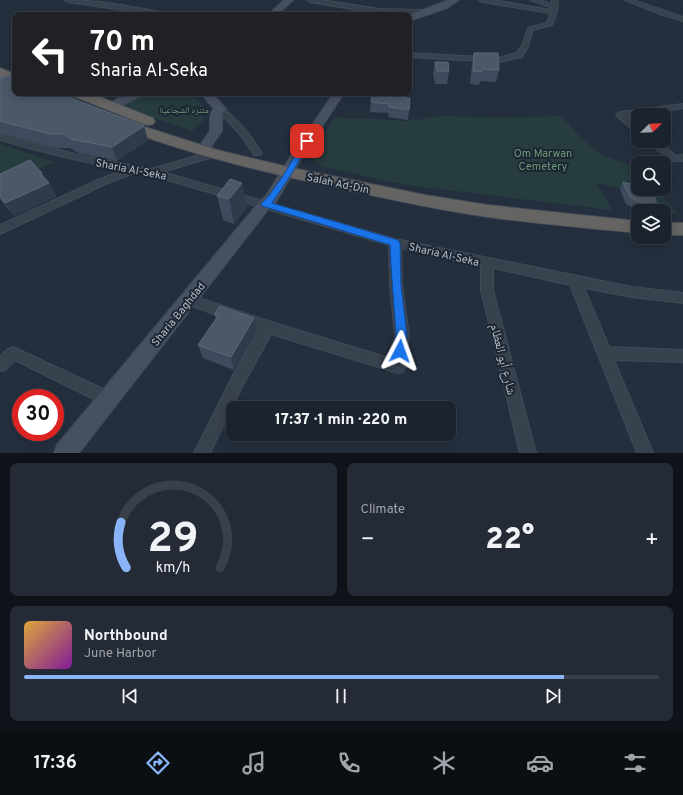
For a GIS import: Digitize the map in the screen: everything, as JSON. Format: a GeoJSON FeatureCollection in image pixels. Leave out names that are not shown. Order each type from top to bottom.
{"type":"FeatureCollection","features":[{"type":"Feature","properties":{"kind":"highway"},"geometry":{"type":"LineString","coordinates":[[0,64],[12,68]]}},
{"type":"Feature","properties":{"kind":"highway"},"geometry":{"type":"LineString","coordinates":[[0,72],[12,82]]}},
{"type":"Feature","properties":{"kind":"highway","name":"Salah Ad-Din"},"geometry":{"type":"LineString","coordinates":[[86,96],[166,128],[209,148],[257,153],[291,168],[432,192],[631,217]]}},
{"type":"Feature","properties":{"kind":"highway","name":"Salah Ad-Din"},"geometry":{"type":"LineString","coordinates":[[61,98],[149,134],[425,201],[480,210],[631,227]]}},
{"type":"Feature","properties":{"kind":"highway"},"geometry":{"type":"LineString","coordinates":[[671,218],[683,218]]}},
{"type":"Feature","properties":{"kind":"highway"},"geometry":{"type":"LineString","coordinates":[[671,229],[683,229]]}},
{"type":"Feature","properties":{"kind":"main road"},"geometry":{"type":"LineString","coordinates":[[275,12],[289,0]]}},
{"type":"Feature","properties":{"kind":"main road"},"geometry":{"type":"LineString","coordinates":[[412,17],[423,12],[443,7],[455,0]]}},
{"type":"Feature","properties":{"kind":"main road"},"geometry":{"type":"LineString","coordinates":[[112,106],[132,96]]}},
{"type":"Feature","properties":{"kind":"main road"},"geometry":{"type":"LineString","coordinates":[[209,96],[220,109],[216,113],[216,131],[209,148]]}},
{"type":"Feature","properties":{"kind":"main road","name":"Sharia Baghdad"},"geometry":{"type":"LineString","coordinates":[[65,453],[271,199],[337,96]]}},
{"type":"Feature","properties":{"kind":"street"},"geometry":{"type":"LineString","coordinates":[[68,0],[150,12]]}},
{"type":"Feature","properties":{"kind":"street"},"geometry":{"type":"LineString","coordinates":[[310,0],[377,12]]}},
{"type":"Feature","properties":{"kind":"street"},"geometry":{"type":"LineString","coordinates":[[482,0],[555,6]]}},
{"type":"Feature","properties":{"kind":"street"},"geometry":{"type":"LineString","coordinates":[[533,0],[555,6]]}},
{"type":"Feature","properties":{"kind":"street"},"geometry":{"type":"LineString","coordinates":[[628,0],[683,19]]}},
{"type":"Feature","properties":{"kind":"street"},"geometry":{"type":"LineString","coordinates":[[412,55],[499,60],[519,55],[525,46],[530,29],[550,24],[555,6]]}},
{"type":"Feature","properties":{"kind":"street"},"geometry":{"type":"LineString","coordinates":[[412,13],[423,12]]}},
{"type":"Feature","properties":{"kind":"street"},"geometry":{"type":"LineString","coordinates":[[674,17],[683,26]]}},
{"type":"Feature","properties":{"kind":"street"},"geometry":{"type":"LineString","coordinates":[[669,108],[683,106]]}},
{"type":"Feature","properties":{"kind":"street"},"geometry":{"type":"LineString","coordinates":[[220,109],[243,132],[257,153]]}},
{"type":"Feature","properties":{"kind":"street"},"geometry":{"type":"LineString","coordinates":[[631,113],[620,115],[631,124]]}},
{"type":"Feature","properties":{"kind":"street","name":"Sharia Al-Seka"},"geometry":{"type":"LineString","coordinates":[[0,137],[45,151],[117,167],[151,172],[266,204],[395,243],[487,264],[632,292],[683,298]]}},
{"type":"Feature","properties":{"kind":"street"},"geometry":{"type":"LineString","coordinates":[[151,172],[209,148]]}},
{"type":"Feature","properties":{"kind":"street"},"geometry":{"type":"LineString","coordinates":[[661,148],[674,159],[683,158]]}},
{"type":"Feature","properties":{"kind":"street"},"geometry":{"type":"LineString","coordinates":[[0,230],[135,169]]}},
{"type":"Feature","properties":{"kind":"street"},"geometry":{"type":"LineString","coordinates":[[190,300],[398,367],[402,336],[396,285],[395,243]]}},
{"type":"Feature","properties":{"kind":"street","name":"شارع أبو العظام"},"geometry":{"type":"LineString","coordinates":[[487,264],[487,290],[528,453]]}},
{"type":"Feature","properties":{"kind":"street"},"geometry":{"type":"LineString","coordinates":[[575,281],[645,453]]}},
{"type":"Feature","properties":{"kind":"street"},"geometry":{"type":"LineString","coordinates":[[202,453],[236,382],[268,326]]}},
{"type":"Feature","properties":{"kind":"street"},"geometry":{"type":"LineString","coordinates":[[0,365],[13,353],[109,399]]}},
{"type":"Feature","properties":{"kind":"street"},"geometry":{"type":"LineString","coordinates":[[604,353],[683,356]]}},
{"type":"Feature","properties":{"kind":"green space","name":"متنزه الشجاعية"},"geometry":{"type":"Polygon","coordinates":[[[136,96],[194,96],[203,107],[203,121],[192,131],[119,106],[136,96]]]}},
{"type":"Feature","properties":{"kind":"green space","name":"Om Marwan Cemetery"},"geometry":{"type":"Polygon","coordinates":[[[442,116],[503,118],[561,116],[584,140],[600,153],[613,159],[631,164],[631,191],[596,183],[612,210],[406,185],[323,167],[314,163],[310,156],[335,117],[408,121],[442,116]]]}},
{"type":"Feature","properties":{"kind":"green space"},"geometry":{"type":"Polygon","coordinates":[[[0,144],[54,162],[0,188],[0,144]]]}},
{"type":"Feature","properties":{"kind":"green space","name":"Om Marwan Cemetery"},"geometry":{"type":"Polygon","coordinates":[[[650,196],[663,196],[670,204],[653,204],[650,196]]]}},
{"type":"Feature","properties":{"kind":"green space","name":"Om Marwan Cemetery"},"geometry":{"type":"Polygon","coordinates":[[[671,206],[677,213],[671,213],[671,206]]]}},
{"type":"Feature","properties":{"kind":"building"},"geometry":{"type":"Polygon","coordinates":[[[474,53],[498,53],[499,70],[482,69],[482,72],[473,71],[474,53]]]}},
{"type":"Feature","properties":{"kind":"building"},"geometry":{"type":"Polygon","coordinates":[[[435,62],[448,62],[449,71],[437,71],[435,62]]]}},
{"type":"Feature","properties":{"kind":"building"},"geometry":{"type":"Polygon","coordinates":[[[12,75],[12,96],[66,96],[144,126],[112,147],[71,139],[63,134],[50,134],[0,121],[0,78],[12,75]]]}},
{"type":"Feature","properties":{"kind":"building"},"geometry":{"type":"Polygon","coordinates":[[[372,96],[405,96],[405,98],[410,98],[409,110],[389,107],[389,104],[371,102],[372,96]]]}},
{"type":"Feature","properties":{"kind":"building"},"geometry":{"type":"Polygon","coordinates":[[[30,160],[49,183],[5,203],[0,196],[0,174],[30,160]]]}},
{"type":"Feature","properties":{"kind":"building"},"geometry":{"type":"Polygon","coordinates":[[[230,179],[242,183],[229,199],[217,196],[230,179]]]}},
{"type":"Feature","properties":{"kind":"building"},"geometry":{"type":"Polygon","coordinates":[[[623,182],[631,184],[631,196],[654,196],[657,204],[639,202],[630,197],[623,182]]]}},
{"type":"Feature","properties":{"kind":"building"},"geometry":{"type":"Polygon","coordinates":[[[220,306],[254,318],[231,357],[198,345],[218,316],[214,314],[220,306]]]}},
{"type":"Feature","properties":{"kind":"route"},"geometry":{"type":"LineString","coordinates":[[307,141],[286,176],[266,204],[395,243],[396,285],[402,336],[400,351]]}}]}
